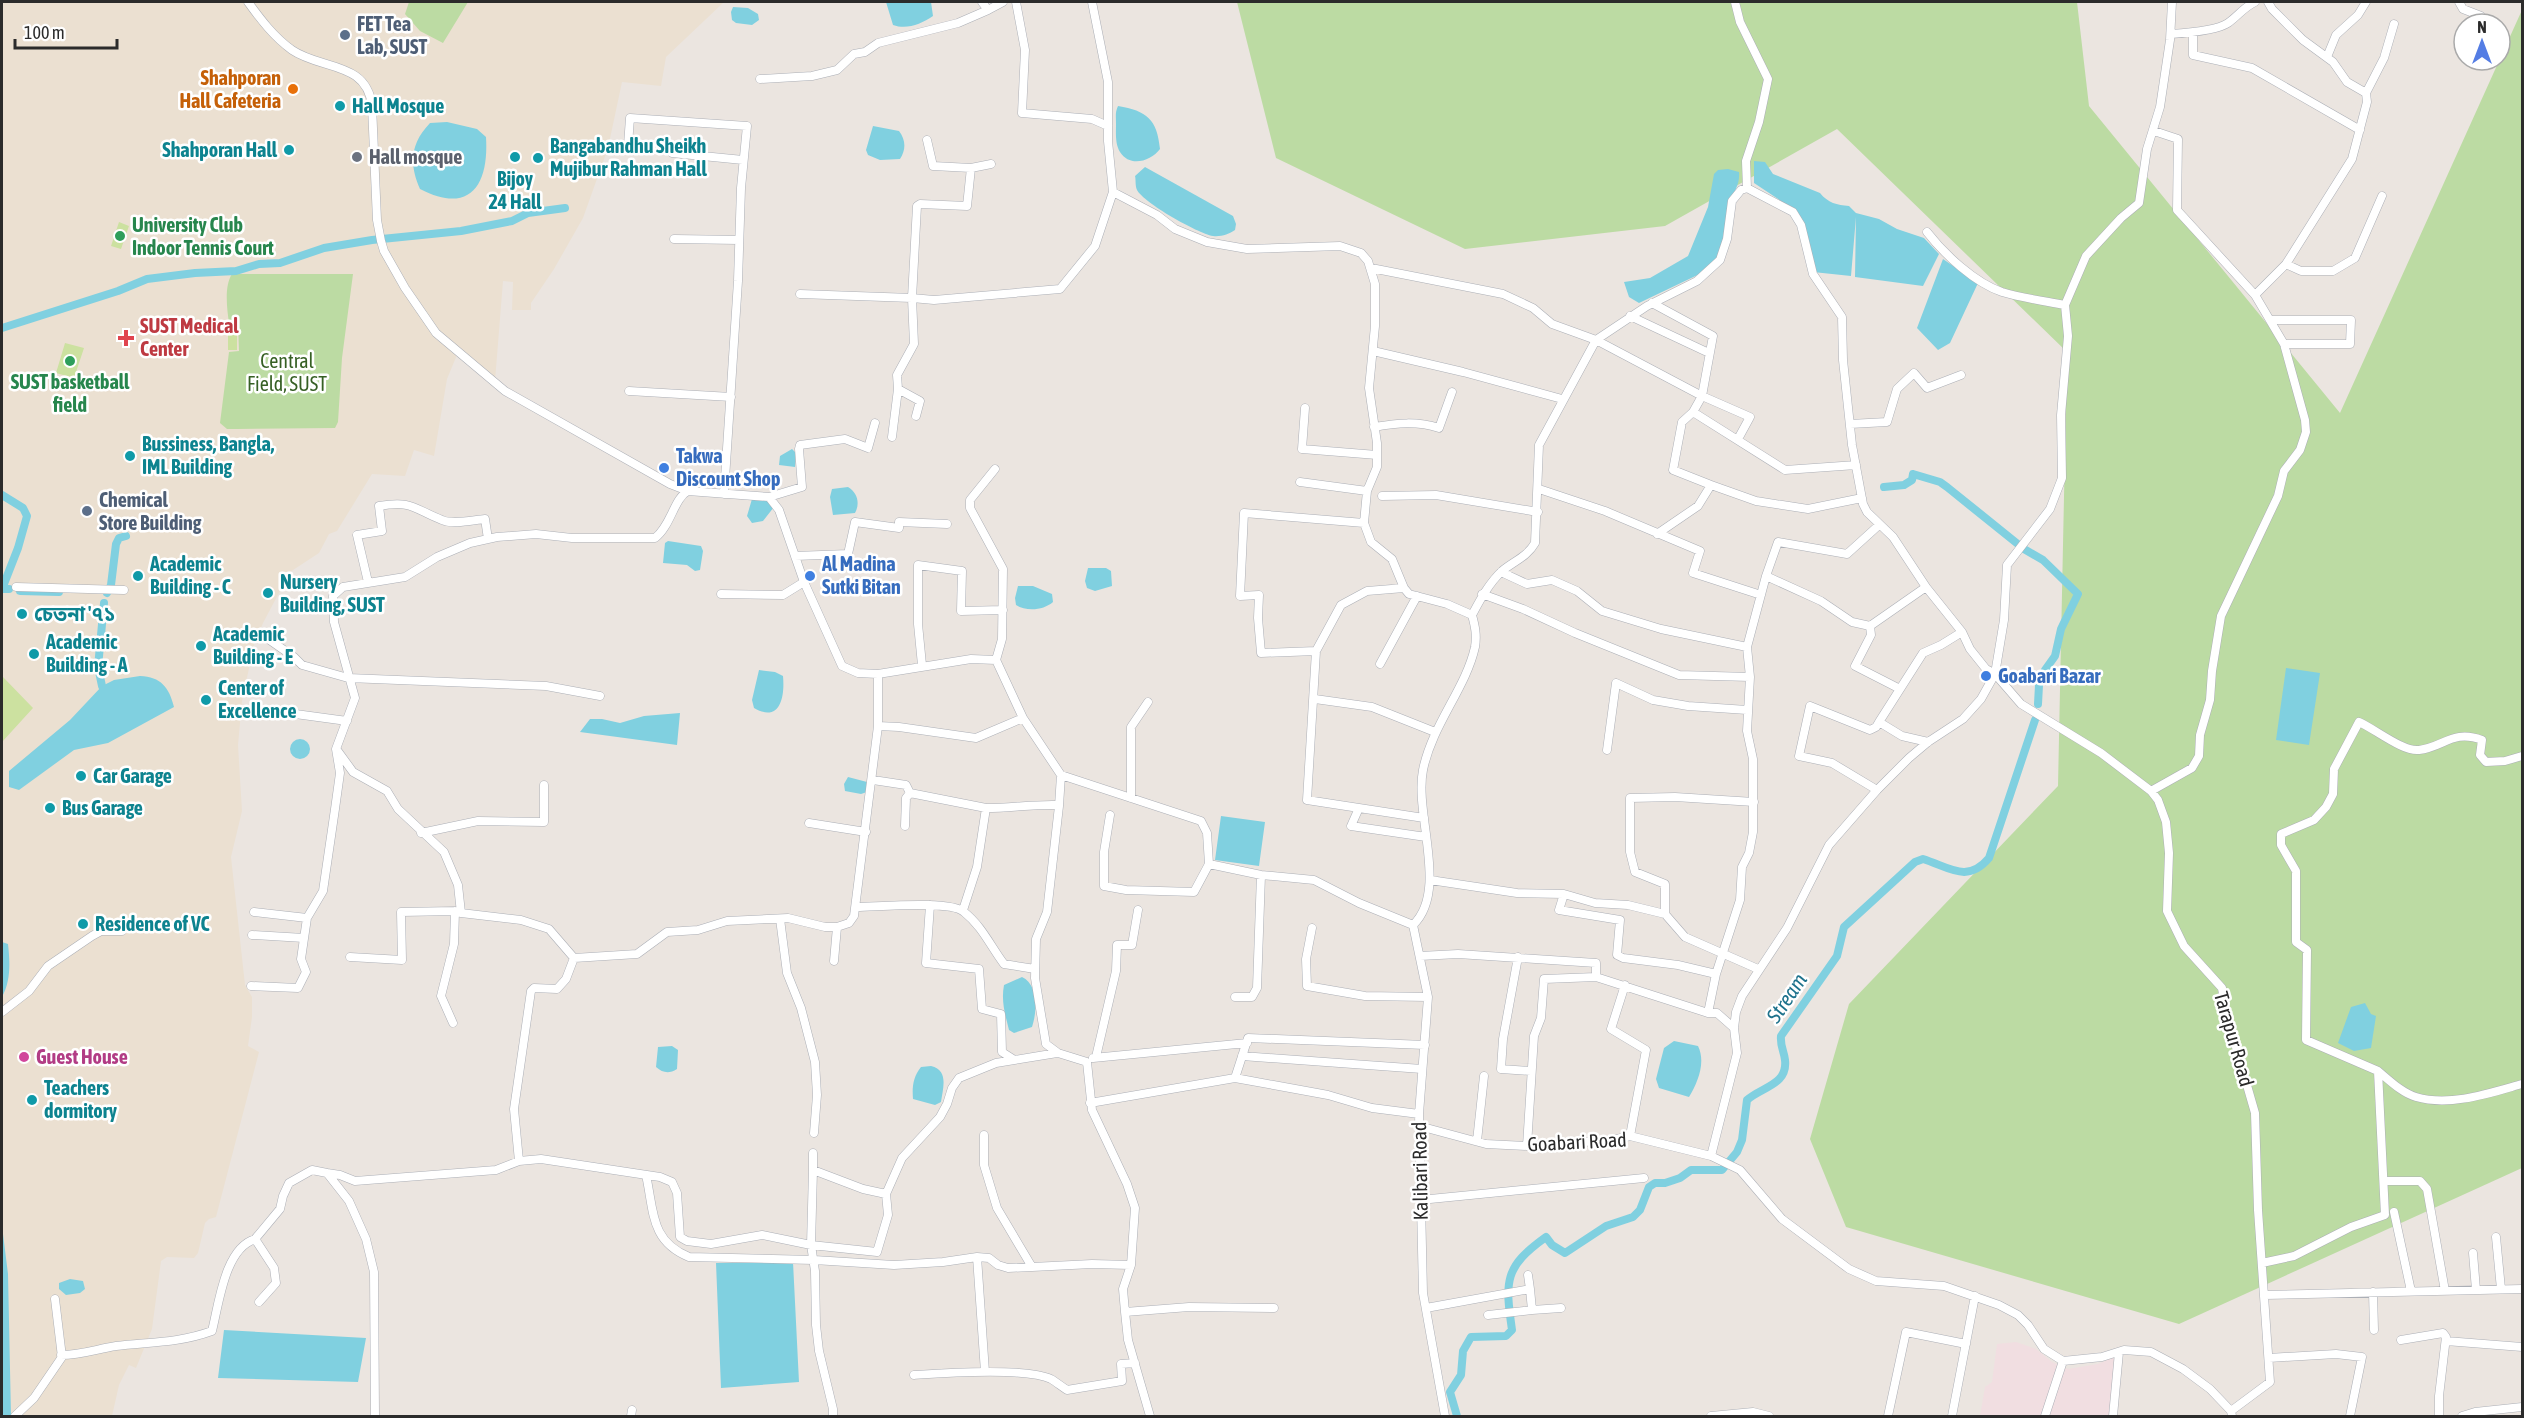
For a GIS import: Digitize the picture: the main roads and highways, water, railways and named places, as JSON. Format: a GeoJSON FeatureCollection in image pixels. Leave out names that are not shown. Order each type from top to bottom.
{"type":"FeatureCollection","features":[{"type":"Feature","properties":{"kind":"water"},"geometry":{"type":"Polygon","coordinates":[[[886,2],[931,2],[933,16],[914,25],[903,27],[893,25],[886,2]]]}},
{"type":"Feature","properties":{"kind":"water"},"geometry":{"type":"Polygon","coordinates":[[[733,7],[748,8],[758,14],[759,20],[752,25],[736,23],[732,20],[733,7]]]}},
{"type":"Feature","properties":{"kind":"water"},"geometry":{"type":"Polygon","coordinates":[[[1118,106],[1143,114],[1153,124],[1160,149],[1151,157],[1135,161],[1124,157],[1120,152],[1116,135],[1118,106]]]}},
{"type":"Feature","properties":{"kind":"water"},"geometry":{"type":"Polygon","coordinates":[[[447,122],[477,129],[486,137],[484,169],[480,181],[473,191],[464,197],[452,199],[420,189],[413,163],[415,147],[423,131],[430,123],[447,122]]]}},
{"type":"Feature","properties":{"kind":"water"},"geometry":{"type":"Polygon","coordinates":[[[873,126],[899,131],[904,145],[900,159],[880,160],[868,155],[866,150],[873,126]]]}},
{"type":"Feature","properties":{"kind":"water"},"geometry":{"type":"Polygon","coordinates":[[[1754,161],[1765,162],[1773,174],[1820,193],[1833,203],[1849,206],[1856,213],[1879,219],[1897,229],[1924,238],[1939,254],[1923,286],[1855,277],[1856,217],[1851,276],[1813,272],[1793,209],[1754,183],[1754,161]]]}},
{"type":"Feature","properties":{"kind":"water"},"geometry":{"type":"Polygon","coordinates":[[[1145,167],[1233,216],[1236,224],[1235,230],[1219,236],[1205,234],[1172,217],[1150,202],[1136,187],[1135,176],[1145,167]]]}},
{"type":"Feature","properties":{"kind":"water"},"geometry":{"type":"Polygon","coordinates":[[[1728,169],[1739,172],[1739,180],[1729,208],[1722,245],[1708,270],[1639,303],[1629,297],[1624,282],[1650,278],[1688,256],[1708,207],[1714,174],[1718,170],[1728,169]]]}},
{"type":"Feature","properties":{"kind":"water"},"geometry":{"type":"Polygon","coordinates":[[[1943,259],[1978,283],[1950,343],[1938,350],[1917,328],[1943,259]]]}},
{"type":"Feature","properties":{"kind":"water"},"geometry":{"type":"Polygon","coordinates":[[[792,449],[796,453],[795,467],[779,465],[780,456],[792,449]]]}},
{"type":"Feature","properties":{"kind":"water"},"geometry":{"type":"Polygon","coordinates":[[[848,487],[857,499],[855,513],[833,515],[830,497],[832,489],[848,487]]]}},
{"type":"Feature","properties":{"kind":"water"},"geometry":{"type":"Polygon","coordinates":[[[752,499],[767,499],[774,507],[763,521],[752,523],[747,516],[752,499]]]}},
{"type":"Feature","properties":{"kind":"water"},"geometry":{"type":"Polygon","coordinates":[[[668,541],[701,546],[703,551],[700,570],[695,571],[687,565],[663,563],[665,543],[668,541]]]}},
{"type":"Feature","properties":{"kind":"water"},"geometry":{"type":"Polygon","coordinates":[[[1088,568],[1106,568],[1111,571],[1112,586],[1095,591],[1087,588],[1085,581],[1088,568]]]}},
{"type":"Feature","properties":{"kind":"water"},"geometry":{"type":"Polygon","coordinates":[[[1018,586],[1033,586],[1052,594],[1053,602],[1035,609],[1020,607],[1016,605],[1015,598],[1018,586]]]}},
{"type":"Feature","properties":{"kind":"water"},"geometry":{"type":"Polygon","coordinates":[[[2286,668],[2320,673],[2309,745],[2276,740],[2286,668]]]}},
{"type":"Feature","properties":{"kind":"water"},"geometry":{"type":"Polygon","coordinates":[[[759,670],[775,672],[783,676],[782,699],[779,706],[770,712],[754,708],[752,700],[759,670]]]}},
{"type":"Feature","properties":{"kind":"water"},"geometry":{"type":"Polygon","coordinates":[[[140,676],[153,678],[163,684],[170,694],[174,707],[108,743],[74,750],[19,790],[9,787],[9,771],[70,720],[102,686],[114,680],[140,676]]]}},
{"type":"Feature","properties":{"kind":"water"},"geometry":{"type":"Polygon","coordinates":[[[680,713],[677,745],[580,732],[590,719],[620,723],[644,716],[680,713]]]}},
{"type":"Feature","properties":{"kind":"water"},"geometry":{"type":"Polygon","coordinates":[[[300,739],[307,742],[310,749],[307,756],[300,759],[293,756],[290,749],[293,742],[300,739]]]}},
{"type":"Feature","properties":{"kind":"water"},"geometry":{"type":"Polygon","coordinates":[[[848,777],[867,782],[870,785],[867,792],[861,794],[845,791],[844,784],[848,777]]]}},
{"type":"Feature","properties":{"kind":"water"},"geometry":{"type":"Polygon","coordinates":[[[1221,816],[1265,822],[1259,866],[1215,860],[1221,816]]]}},
{"type":"Feature","properties":{"kind":"water"},"geometry":{"type":"Polygon","coordinates":[[[2,942],[8,944],[9,964],[7,984],[2,997],[2,942]]]}},
{"type":"Feature","properties":{"kind":"water"},"geometry":{"type":"Polygon","coordinates":[[[1022,977],[1028,981],[1034,992],[1035,1014],[1032,1027],[1014,1033],[1009,1030],[1005,1013],[1004,985],[1022,977]]]}},
{"type":"Feature","properties":{"kind":"water"},"geometry":{"type":"Polygon","coordinates":[[[2365,1003],[2371,1014],[2376,1016],[2371,1048],[2354,1051],[2338,1043],[2351,1007],[2365,1003]]]}},
{"type":"Feature","properties":{"kind":"water"},"geometry":{"type":"Polygon","coordinates":[[[1674,1041],[1698,1046],[1700,1052],[1700,1072],[1689,1097],[1659,1088],[1656,1079],[1664,1048],[1674,1041]]]}},
{"type":"Feature","properties":{"kind":"water"},"geometry":{"type":"Polygon","coordinates":[[[672,1046],[678,1050],[677,1069],[664,1072],[656,1067],[658,1047],[672,1046]]]}},
{"type":"Feature","properties":{"kind":"water"},"geometry":{"type":"Polygon","coordinates":[[[921,1067],[937,1068],[943,1075],[941,1102],[935,1105],[913,1099],[916,1075],[921,1067]]]}},
{"type":"Feature","properties":{"kind":"water"},"geometry":{"type":"Polygon","coordinates":[[[2,1226],[8,1274],[11,1416],[2,1416],[2,1226]]]}},
{"type":"Feature","properties":{"kind":"water"},"geometry":{"type":"Polygon","coordinates":[[[793,1262],[799,1382],[721,1388],[716,1263],[793,1262]]]}},
{"type":"Feature","properties":{"kind":"water"},"geometry":{"type":"Polygon","coordinates":[[[70,1279],[83,1281],[85,1289],[80,1293],[66,1295],[59,1289],[59,1283],[70,1279]]]}},
{"type":"Feature","properties":{"kind":"water"},"geometry":{"type":"Polygon","coordinates":[[[224,1330],[366,1338],[358,1382],[218,1378],[224,1330]]]}},
{"type":"Feature","properties":{"kind":"waterway"},"geometry":{"type":"LineString","coordinates":[[2,328],[118,291],[147,279],[236,271],[259,264],[280,263],[324,248],[372,240],[461,231],[512,221],[528,213],[565,208]]}},
{"type":"Feature","properties":{"kind":"waterway"},"geometry":{"type":"LineString","coordinates":[[1884,487],[1904,485],[1912,480],[1913,474],[1940,482],[2024,549],[2043,560],[2078,594],[2061,629],[2055,656],[2045,670],[2039,685],[2038,704]]}},
{"type":"Feature","properties":{"kind":"waterway"},"geometry":{"type":"LineString","coordinates":[[2,495],[23,508],[27,516],[18,548],[2,589],[9,589]]}},
{"type":"Feature","properties":{"kind":"waterway"},"geometry":{"type":"LineString","coordinates":[[107,593],[111,585],[116,544],[119,538],[126,536]]}},
{"type":"Feature","properties":{"kind":"waterway"},"geometry":{"type":"LineString","coordinates":[[20,591],[59,592]]}},
{"type":"Feature","properties":{"kind":"waterway"},"geometry":{"type":"LineString","coordinates":[[102,686],[98,667],[104,603]]}},
{"type":"Feature","properties":{"kind":"waterway","name":"Stream"},"geometry":{"type":"LineString","coordinates":[[1457,1416],[1450,1392],[1461,1375],[1463,1351],[1471,1337],[1506,1336],[1512,1330],[1508,1299],[1509,1287],[1511,1276],[1522,1257],[1546,1237],[1552,1245],[1565,1253],[1606,1226],[1633,1217],[1640,1210],[1649,1187],[1655,1183],[1665,1183],[1680,1178],[1691,1170],[1722,1170],[1737,1152],[1742,1140],[1747,1100],[1772,1085],[1782,1075],[1785,1060],[1781,1036],[1837,956],[1844,927],[1915,862],[1923,859],[1965,872],[1981,866],[1989,858],[2035,720]]}},
{"type":"Feature","properties":{"kind":"place","name":"FET Tea Lab, SUST"},"geometry":{"type":"Point","coordinates":[345,35]}},
{"type":"Feature","properties":{"kind":"place","name":"Shahporan Hall Cafeteria"},"geometry":{"type":"Point","coordinates":[293,89]}},
{"type":"Feature","properties":{"kind":"place","name":"Hall Mosque"},"geometry":{"type":"Point","coordinates":[340,106]}},
{"type":"Feature","properties":{"kind":"place","name":"Shahporan Hall"},"geometry":{"type":"Point","coordinates":[289,150]}},
{"type":"Feature","properties":{"kind":"place","name":"Hall mosque"},"geometry":{"type":"Point","coordinates":[357,157]}},
{"type":"Feature","properties":{"kind":"place","name":"Bijoy 24 Hall"},"geometry":{"type":"Point","coordinates":[515,157]}},
{"type":"Feature","properties":{"kind":"place","name":"Bangabandhu Sheikh Mujibur Rahman Hall"},"geometry":{"type":"Point","coordinates":[538,158]}},
{"type":"Feature","properties":{"kind":"place","name":"University Club Indoor Tennis Court"},"geometry":{"type":"Point","coordinates":[120,236]}},
{"type":"Feature","properties":{"kind":"place","name":"SUST Medical Center"},"geometry":{"type":"Point","coordinates":[126,338]}},
{"type":"Feature","properties":{"kind":"place","name":"SUST basketball field"},"geometry":{"type":"Point","coordinates":[70,361]}},
{"type":"Feature","properties":{"kind":"place","name":"Bussiness, Bangla, IML Building"},"geometry":{"type":"Point","coordinates":[130,456]}},
{"type":"Feature","properties":{"kind":"place","name":"Takwa Discount Shop"},"geometry":{"type":"Point","coordinates":[664,468]}},
{"type":"Feature","properties":{"kind":"place","name":"Chemical Store Building"},"geometry":{"type":"Point","coordinates":[87,511]}},
{"type":"Feature","properties":{"kind":"place","name":"Academic Building - C"},"geometry":{"type":"Point","coordinates":[138,576]}},
{"type":"Feature","properties":{"kind":"place","name":"Al Madina Sutki Bitan"},"geometry":{"type":"Point","coordinates":[810,576]}},
{"type":"Feature","properties":{"kind":"place","name":"Nursery Building, SUST"},"geometry":{"type":"Point","coordinates":[268,593]}},
{"type":"Feature","properties":{"kind":"place","name":"চেতনা '৭১"},"geometry":{"type":"Point","coordinates":[22,614]}},
{"type":"Feature","properties":{"kind":"place","name":"Academic Building - E"},"geometry":{"type":"Point","coordinates":[201,646]}},
{"type":"Feature","properties":{"kind":"place","name":"Academic Building - A"},"geometry":{"type":"Point","coordinates":[34,654]}},
{"type":"Feature","properties":{"kind":"place","name":"Goabari Bazar"},"geometry":{"type":"Point","coordinates":[1986,676]}},
{"type":"Feature","properties":{"kind":"place","name":"Center of Excellence"},"geometry":{"type":"Point","coordinates":[206,700]}},
{"type":"Feature","properties":{"kind":"place","name":"Car Garage"},"geometry":{"type":"Point","coordinates":[81,776]}},
{"type":"Feature","properties":{"kind":"place","name":"Bus Garage"},"geometry":{"type":"Point","coordinates":[50,808]}},
{"type":"Feature","properties":{"kind":"place","name":"Residence of VC"},"geometry":{"type":"Point","coordinates":[83,924]}},
{"type":"Feature","properties":{"kind":"place","name":"Guest House"},"geometry":{"type":"Point","coordinates":[24,1057]}},
{"type":"Feature","properties":{"kind":"place","name":"Teachers dormitory"},"geometry":{"type":"Point","coordinates":[32,1100]}},
{"type":"Feature","properties":{"kind":"park label","name":"Central Field, SUST"},"geometry":{"type":"Point","coordinates":[287,372]}}]}
